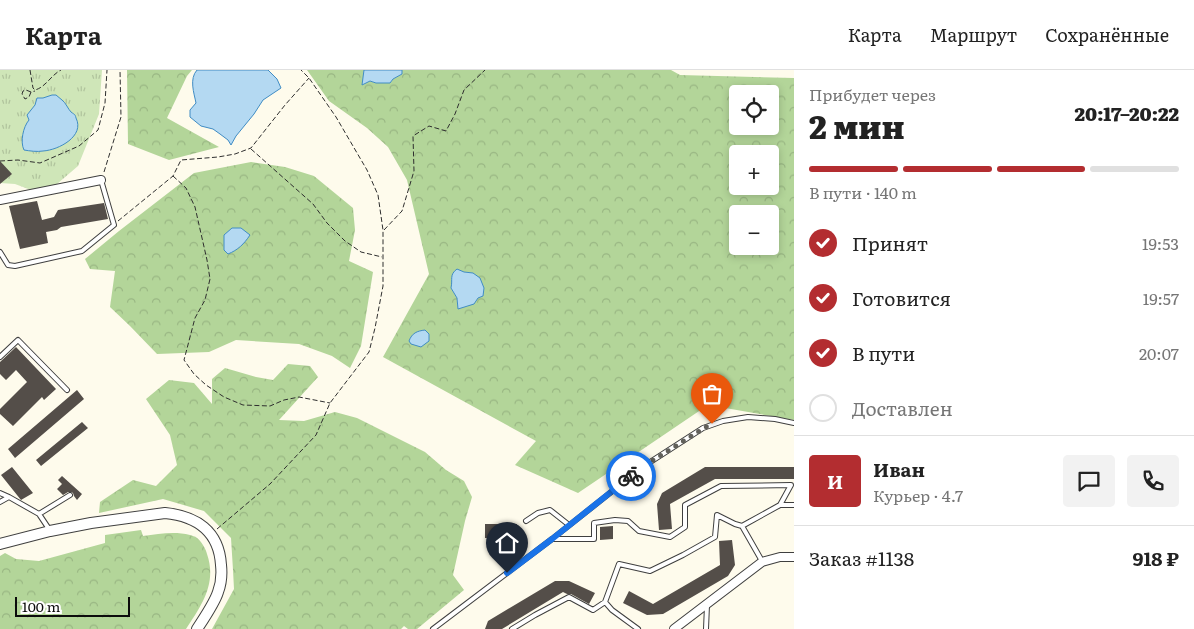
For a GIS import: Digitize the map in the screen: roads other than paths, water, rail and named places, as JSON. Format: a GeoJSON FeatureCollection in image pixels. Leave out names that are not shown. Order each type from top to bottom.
{"type":"FeatureCollection","features":[{"type":"Feature","properties":{"kind":"street"},"geometry":{"type":"LineString","coordinates":[[0,200],[101,180]]}},
{"type":"Feature","properties":{"kind":"street"},"geometry":{"type":"LineString","coordinates":[[0,544],[91,523],[164,513],[190,518],[211,534],[221,557],[222,578],[218,593],[197,629]]}},
{"type":"Feature","properties":{"kind":"street"},"geometry":{"type":"LineString","coordinates":[[674,629],[762,562],[780,557],[794,557]]}},
{"type":"Feature","properties":{"kind":"lane"},"geometry":{"type":"LineString","coordinates":[[0,252],[8,265],[16,266],[82,251],[114,225],[101,180]]}},
{"type":"Feature","properties":{"kind":"lane"},"geometry":{"type":"LineString","coordinates":[[0,358],[18,340],[67,390]]}},
{"type":"Feature","properties":{"kind":"lane"},"geometry":{"type":"LineString","coordinates":[[433,629],[552,539],[644,466],[704,428],[723,421],[748,417],[775,419],[794,423]]}},
{"type":"Feature","properties":{"kind":"lane"},"geometry":{"type":"LineString","coordinates":[[552,539],[594,539],[594,523],[615,520],[628,521],[639,531],[670,537],[684,527],[685,505],[721,486],[791,485],[780,506]]}},
{"type":"Feature","properties":{"kind":"lane"},"geometry":{"type":"LineString","coordinates":[[0,493],[40,514],[50,531]]}},
{"type":"Feature","properties":{"kind":"lane"},"geometry":{"type":"LineString","coordinates":[[40,514],[70,495]]}},
{"type":"Feature","properties":{"kind":"lane"},"geometry":{"type":"LineString","coordinates":[[0,502],[9,497]]}},
{"type":"Feature","properties":{"kind":"lane"},"geometry":{"type":"LineString","coordinates":[[512,629],[569,597],[593,610],[605,602],[619,564],[650,571],[683,556],[715,537],[717,515],[742,526],[780,506],[794,505]]}},
{"type":"Feature","properties":{"kind":"lane"},"geometry":{"type":"LineString","coordinates":[[526,521],[538,513],[550,510],[569,525]]}},
{"type":"Feature","properties":{"kind":"lane"},"geometry":{"type":"LineString","coordinates":[[742,526],[762,562]]}},
{"type":"Feature","properties":{"kind":"lane"},"geometry":{"type":"LineString","coordinates":[[605,602],[612,610],[638,629]]}},
{"type":"Feature","properties":{"kind":"lane"},"geometry":{"type":"LineString","coordinates":[[706,629],[707,605]]}},
{"type":"Feature","properties":{"kind":"water"},"geometry":{"type":"Polygon","coordinates":[[[197,70],[268,70],[277,79],[281,88],[263,100],[231,145],[228,140],[213,129],[201,126],[190,117],[190,110],[196,103],[193,91],[193,78],[197,70]]]}},
{"type":"Feature","properties":{"kind":"water"},"geometry":{"type":"Polygon","coordinates":[[[364,70],[402,70],[402,74],[390,83],[370,81],[362,85],[364,70]]]}},
{"type":"Feature","properties":{"kind":"water"},"geometry":{"type":"Polygon","coordinates":[[[56,95],[61,99],[75,115],[78,125],[77,131],[69,141],[56,148],[41,151],[24,150],[22,139],[29,120],[27,115],[35,105],[37,98],[56,95]]]}},
{"type":"Feature","properties":{"kind":"water"},"geometry":{"type":"Polygon","coordinates":[[[232,228],[241,228],[250,235],[235,251],[228,254],[224,250],[224,235],[232,228]]]}},
{"type":"Feature","properties":{"kind":"water"},"geometry":{"type":"Polygon","coordinates":[[[457,269],[473,273],[480,278],[484,288],[483,296],[478,298],[474,304],[458,309],[457,298],[451,288],[452,275],[457,269]]]}},
{"type":"Feature","properties":{"kind":"water"},"geometry":{"type":"Polygon","coordinates":[[[425,330],[429,334],[429,341],[421,347],[411,344],[409,341],[413,334],[425,330]]]}}]}
